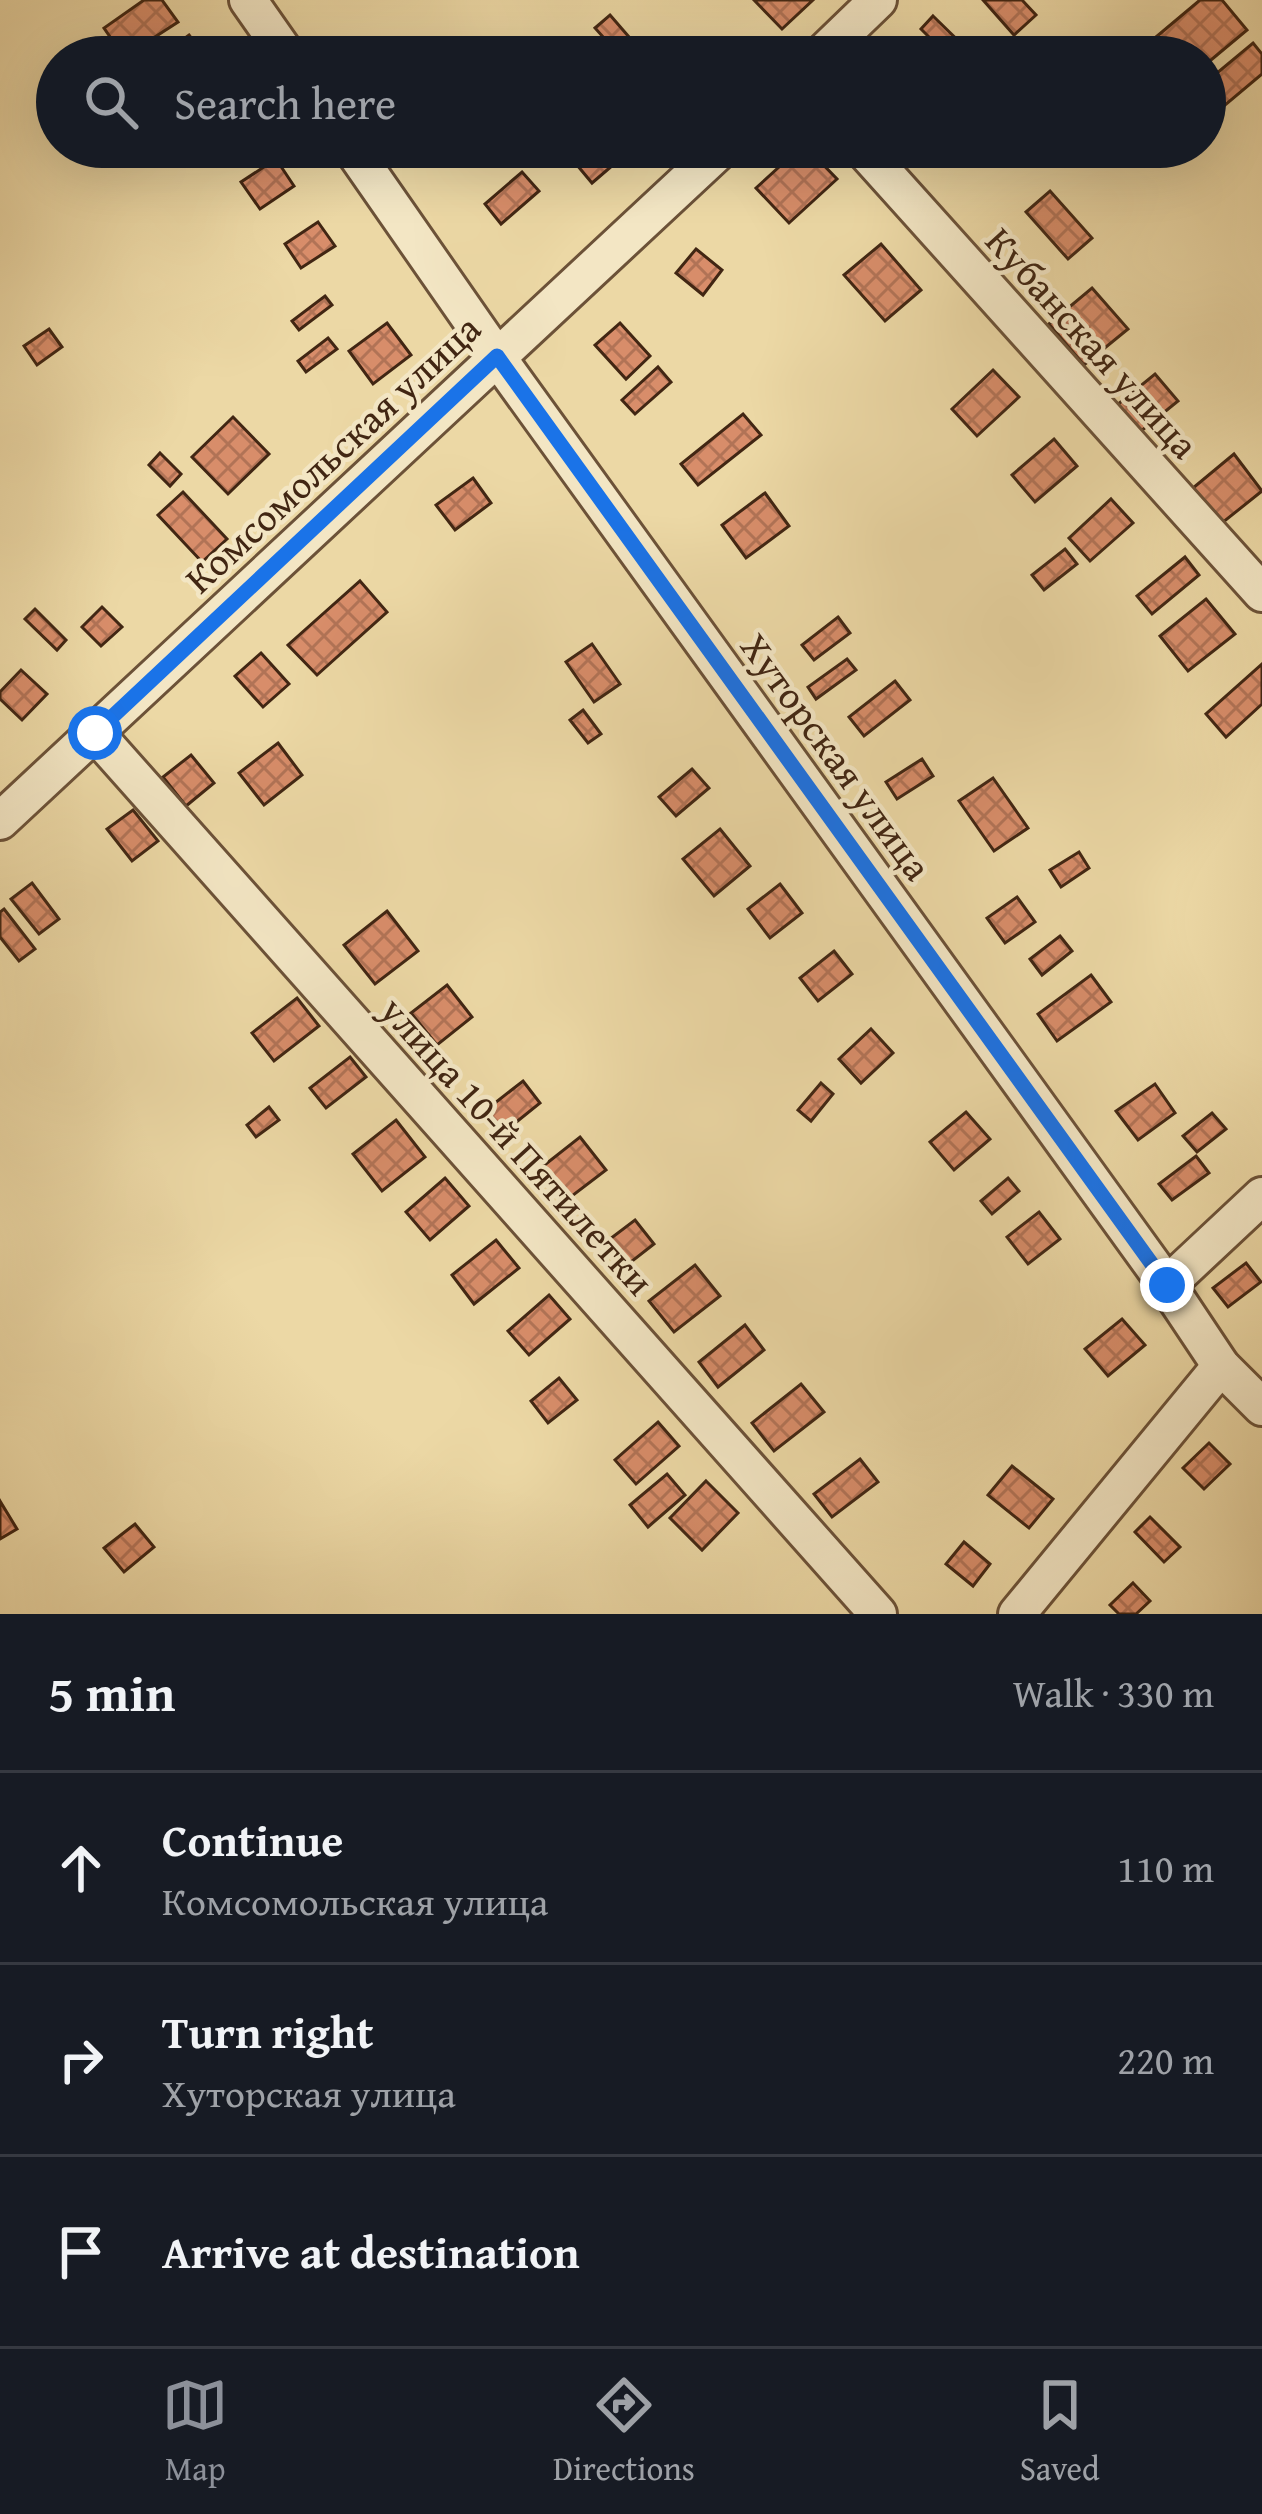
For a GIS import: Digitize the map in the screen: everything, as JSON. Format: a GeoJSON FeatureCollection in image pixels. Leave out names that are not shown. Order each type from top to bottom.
{"type":"FeatureCollection","features":[{"type":"Feature","properties":{"kind":"street"},"geometry":{"type":"LineString","coordinates":[[248,0],[273,36]]}},
{"type":"Feature","properties":{"kind":"street"},"geometry":{"type":"LineString","coordinates":[[841,36],[878,0]]}},
{"type":"Feature","properties":{"kind":"street","name":"Хуторская улица"},"geometry":{"type":"LineString","coordinates":[[366,168],[1221,1366],[1262,1407]]}},
{"type":"Feature","properties":{"kind":"street","name":"Комсомольская улица"},"geometry":{"type":"LineString","coordinates":[[0,821],[699,168]]}},
{"type":"Feature","properties":{"kind":"street","name":"Кубанская улица"},"geometry":{"type":"LineString","coordinates":[[880,168],[1262,593]]}},
{"type":"Feature","properties":{"kind":"street","name":"улица 10-й Пятилетки"},"geometry":{"type":"LineString","coordinates":[[95,733],[878,1614]]}},
{"type":"Feature","properties":{"kind":"street"},"geometry":{"type":"LineString","coordinates":[[1167,1285],[1262,1196]]}},
{"type":"Feature","properties":{"kind":"street"},"geometry":{"type":"LineString","coordinates":[[1017,1614],[1221,1366]]}},
{"type":"Feature","properties":{"kind":"building"},"geometry":{"type":"Polygon","coordinates":[[[144,0],[162,0],[178,22],[156,36],[110,36],[104,28],[144,0]]]}},
{"type":"Feature","properties":{"kind":"building"},"geometry":{"type":"Polygon","coordinates":[[[754,0],[813,0],[782,29],[754,0]]]}},
{"type":"Feature","properties":{"kind":"building"},"geometry":{"type":"Polygon","coordinates":[[[983,0],[1022,0],[1036,15],[1014,35],[983,0]]]}},
{"type":"Feature","properties":{"kind":"building"},"geometry":{"type":"Polygon","coordinates":[[[1200,0],[1222,0],[1247,30],[1226,48],[1226,36],[1157,36],[1200,0]]]}},
{"type":"Feature","properties":{"kind":"building"},"geometry":{"type":"Polygon","coordinates":[[[610,15],[628,36],[602,36],[595,28],[610,15]]]}},
{"type":"Feature","properties":{"kind":"building"},"geometry":{"type":"Polygon","coordinates":[[[933,16],[953,36],[928,36],[921,29],[933,16]]]}},
{"type":"Feature","properties":{"kind":"building"},"geometry":{"type":"Polygon","coordinates":[[[1253,43],[1262,54],[1262,74],[1226,104],[1226,66],[1253,43]]]}},
{"type":"Feature","properties":{"kind":"building"},"geometry":{"type":"Polygon","coordinates":[[[262,168],[282,168],[294,186],[260,209],[241,182],[262,168]]]}},
{"type":"Feature","properties":{"kind":"building"},"geometry":{"type":"Polygon","coordinates":[[[580,168],[610,168],[592,183],[580,168]]]}},
{"type":"Feature","properties":{"kind":"building"},"geometry":{"type":"Polygon","coordinates":[[[778,168],[826,168],[837,179],[789,223],[756,188],[778,168]]]}},
{"type":"Feature","properties":{"kind":"building"},"geometry":{"type":"Polygon","coordinates":[[[522,172],[539,191],[501,224],[485,204],[522,172]]]}},
{"type":"Feature","properties":{"kind":"building"},"geometry":{"type":"Polygon","coordinates":[[[1050,191],[1092,238],[1068,259],[1026,212],[1050,191]]]}},
{"type":"Feature","properties":{"kind":"building"},"geometry":{"type":"Polygon","coordinates":[[[318,222],[335,246],[301,268],[285,244],[318,222]]]}},
{"type":"Feature","properties":{"kind":"building"},"geometry":{"type":"Polygon","coordinates":[[[881,244],[921,290],[885,321],[844,275],[881,244]]]}},
{"type":"Feature","properties":{"kind":"building"},"geometry":{"type":"Polygon","coordinates":[[[696,249],[722,270],[703,295],[676,273],[696,249]]]}},
{"type":"Feature","properties":{"kind":"building"},"geometry":{"type":"Polygon","coordinates":[[[1092,288],[1128,329],[1084,365],[1049,324],[1092,288]]]}},
{"type":"Feature","properties":{"kind":"building"},"geometry":{"type":"Polygon","coordinates":[[[325,296],[332,305],[299,330],[292,321],[325,296]]]}},
{"type":"Feature","properties":{"kind":"building"},"geometry":{"type":"Polygon","coordinates":[[[387,323],[411,355],[373,384],[349,351],[387,323]]]}},
{"type":"Feature","properties":{"kind":"building"},"geometry":{"type":"Polygon","coordinates":[[[620,323],[650,356],[626,379],[595,345],[620,323]]]}},
{"type":"Feature","properties":{"kind":"building"},"geometry":{"type":"Polygon","coordinates":[[[49,329],[62,347],[37,365],[24,346],[49,329]]]}},
{"type":"Feature","properties":{"kind":"building"},"geometry":{"type":"Polygon","coordinates":[[[328,338],[337,349],[306,372],[298,361],[328,338]]]}},
{"type":"Feature","properties":{"kind":"building"},"geometry":{"type":"Polygon","coordinates":[[[658,367],[671,382],[635,414],[622,400],[658,367]]]}},
{"type":"Feature","properties":{"kind":"building"},"geometry":{"type":"Polygon","coordinates":[[[993,370],[1019,397],[977,436],[952,409],[993,370]]]}},
{"type":"Feature","properties":{"kind":"building"},"geometry":{"type":"Polygon","coordinates":[[[1155,374],[1178,401],[1140,432],[1117,405],[1155,374]]]}},
{"type":"Feature","properties":{"kind":"building"},"geometry":{"type":"Polygon","coordinates":[[[743,414],[761,435],[698,485],[681,464],[743,414]]]}},
{"type":"Feature","properties":{"kind":"building"},"geometry":{"type":"Polygon","coordinates":[[[233,417],[269,454],[228,494],[192,457],[233,417]]]}},
{"type":"Feature","properties":{"kind":"building"},"geometry":{"type":"Polygon","coordinates":[[[1054,439],[1077,466],[1035,502],[1012,475],[1054,439]]]}},
{"type":"Feature","properties":{"kind":"building"},"geometry":{"type":"Polygon","coordinates":[[[160,453],[181,474],[170,486],[149,465],[160,453]]]}},
{"type":"Feature","properties":{"kind":"building"},"geometry":{"type":"Polygon","coordinates":[[[1234,454],[1262,491],[1222,523],[1193,488],[1234,454]]]}},
{"type":"Feature","properties":{"kind":"building"},"geometry":{"type":"Polygon","coordinates":[[[473,478],[491,503],[455,530],[436,505],[473,478]]]}},
{"type":"Feature","properties":{"kind":"building"},"geometry":{"type":"Polygon","coordinates":[[[183,492],[227,539],[202,562],[158,515],[183,492]]]}},
{"type":"Feature","properties":{"kind":"building"},"geometry":{"type":"Polygon","coordinates":[[[765,493],[789,526],[746,558],[722,525],[765,493]]]}},
{"type":"Feature","properties":{"kind":"building"},"geometry":{"type":"Polygon","coordinates":[[[1111,499],[1133,523],[1090,561],[1069,538],[1111,499]]]}},
{"type":"Feature","properties":{"kind":"building"},"geometry":{"type":"Polygon","coordinates":[[[1065,549],[1077,564],[1044,590],[1032,575],[1065,549]]]}},
{"type":"Feature","properties":{"kind":"building"},"geometry":{"type":"Polygon","coordinates":[[[1185,557],[1199,575],[1152,614],[1137,596],[1185,557]]]}},
{"type":"Feature","properties":{"kind":"building"},"geometry":{"type":"Polygon","coordinates":[[[360,581],[387,612],[317,675],[288,645],[360,581]]]}},
{"type":"Feature","properties":{"kind":"building"},"geometry":{"type":"Polygon","coordinates":[[[1206,599],[1235,634],[1188,671],[1160,636],[1206,599]]]}},
{"type":"Feature","properties":{"kind":"building"},"geometry":{"type":"Polygon","coordinates":[[[102,607],[122,627],[101,646],[82,627],[102,607]]]}},
{"type":"Feature","properties":{"kind":"building"},"geometry":{"type":"Polygon","coordinates":[[[35,609],[66,640],[57,650],[25,619],[35,609]]]}},
{"type":"Feature","properties":{"kind":"building"},"geometry":{"type":"Polygon","coordinates":[[[838,617],[850,633],[814,660],[802,645],[838,617]]]}},
{"type":"Feature","properties":{"kind":"building"},"geometry":{"type":"Polygon","coordinates":[[[592,644],[620,684],[594,702],[566,662],[592,644]]]}},
{"type":"Feature","properties":{"kind":"building"},"geometry":{"type":"Polygon","coordinates":[[[261,653],[289,684],[263,707],[235,676],[261,653]]]}},
{"type":"Feature","properties":{"kind":"building"},"geometry":{"type":"Polygon","coordinates":[[[847,659],[856,670],[816,699],[808,687],[847,659]]]}},
{"type":"Feature","properties":{"kind":"building"},"geometry":{"type":"Polygon","coordinates":[[[1262,664],[1262,704],[1226,737],[1206,714],[1262,664]]]}},
{"type":"Feature","properties":{"kind":"building"},"geometry":{"type":"Polygon","coordinates":[[[21,670],[47,694],[22,720],[0,699],[0,692],[21,670]]]}},
{"type":"Feature","properties":{"kind":"building"},"geometry":{"type":"Polygon","coordinates":[[[895,681],[910,700],[864,736],[849,717],[895,681]]]}},
{"type":"Feature","properties":{"kind":"building"},"geometry":{"type":"Polygon","coordinates":[[[583,710],[601,734],[588,743],[570,720],[583,710]]]}},
{"type":"Feature","properties":{"kind":"building"},"geometry":{"type":"Polygon","coordinates":[[[278,743],[302,775],[264,805],[239,773],[278,743]]]}},
{"type":"Feature","properties":{"kind":"building"},"geometry":{"type":"Polygon","coordinates":[[[191,755],[214,783],[186,806],[163,777],[191,755]]]}},
{"type":"Feature","properties":{"kind":"building"},"geometry":{"type":"Polygon","coordinates":[[[922,759],[933,776],[897,799],[886,782],[922,759]]]}},
{"type":"Feature","properties":{"kind":"building"},"geometry":{"type":"Polygon","coordinates":[[[692,769],[709,788],[676,816],[659,797],[692,769]]]}},
{"type":"Feature","properties":{"kind":"building"},"geometry":{"type":"Polygon","coordinates":[[[993,778],[1028,828],[994,851],[959,801],[993,778]]]}},
{"type":"Feature","properties":{"kind":"building"},"geometry":{"type":"Polygon","coordinates":[[[133,810],[158,841],[132,861],[107,829],[133,810]]]}},
{"type":"Feature","properties":{"kind":"building"},"geometry":{"type":"Polygon","coordinates":[[[720,829],[750,866],[714,896],[683,859],[720,829]]]}},
{"type":"Feature","properties":{"kind":"building"},"geometry":{"type":"Polygon","coordinates":[[[1079,852],[1089,868],[1061,887],[1050,870],[1079,852]]]}},
{"type":"Feature","properties":{"kind":"building"},"geometry":{"type":"Polygon","coordinates":[[[32,883],[59,919],[39,934],[11,899],[32,883]]]}},
{"type":"Feature","properties":{"kind":"building"},"geometry":{"type":"Polygon","coordinates":[[[780,884],[802,913],[770,938],[748,909],[780,884]]]}},
{"type":"Feature","properties":{"kind":"building"},"geometry":{"type":"Polygon","coordinates":[[[1017,897],[1035,922],[1005,943],[987,918],[1017,897]]]}},
{"type":"Feature","properties":{"kind":"building"},"geometry":{"type":"Polygon","coordinates":[[[4,909],[35,949],[19,961],[0,937],[4,909]]]}},
{"type":"Feature","properties":{"kind":"building"},"geometry":{"type":"Polygon","coordinates":[[[387,911],[418,951],[375,984],[344,945],[387,911]]]}},
{"type":"Feature","properties":{"kind":"building"},"geometry":{"type":"Polygon","coordinates":[[[1060,936],[1072,951],[1042,975],[1030,959],[1060,936]]]}},
{"type":"Feature","properties":{"kind":"building"},"geometry":{"type":"Polygon","coordinates":[[[834,951],[852,974],[818,1001],[800,978],[834,951]]]}},
{"type":"Feature","properties":{"kind":"building"},"geometry":{"type":"Polygon","coordinates":[[[1091,975],[1111,1002],[1057,1041],[1038,1014],[1091,975]]]}},
{"type":"Feature","properties":{"kind":"building"},"geometry":{"type":"Polygon","coordinates":[[[447,985],[472,1017],[437,1045],[411,1013],[447,985]]]}},
{"type":"Feature","properties":{"kind":"building"},"geometry":{"type":"Polygon","coordinates":[[[297,998],[319,1026],[274,1061],[252,1033],[297,998]]]}},
{"type":"Feature","properties":{"kind":"building"},"geometry":{"type":"Polygon","coordinates":[[[871,1029],[893,1053],[861,1083],[839,1059],[871,1029]]]}},
{"type":"Feature","properties":{"kind":"building"},"geometry":{"type":"Polygon","coordinates":[[[350,1057],[366,1077],[326,1108],[310,1088],[350,1057]]]}},
{"type":"Feature","properties":{"kind":"building"},"geometry":{"type":"Polygon","coordinates":[[[523,1081],[540,1103],[504,1132],[486,1110],[523,1081]]]}},
{"type":"Feature","properties":{"kind":"building"},"geometry":{"type":"Polygon","coordinates":[[[821,1083],[833,1094],[811,1121],[798,1110],[821,1083]]]}},
{"type":"Feature","properties":{"kind":"building"},"geometry":{"type":"Polygon","coordinates":[[[1155,1084],[1175,1113],[1138,1140],[1116,1111],[1155,1084]]]}},
{"type":"Feature","properties":{"kind":"building"},"geometry":{"type":"Polygon","coordinates":[[[269,1107],[279,1120],[256,1137],[247,1125],[269,1107]]]}},
{"type":"Feature","properties":{"kind":"building"},"geometry":{"type":"Polygon","coordinates":[[[966,1112],[990,1139],[954,1170],[930,1142],[966,1112]]]}},
{"type":"Feature","properties":{"kind":"building"},"geometry":{"type":"Polygon","coordinates":[[[1212,1113],[1226,1129],[1197,1152],[1183,1136],[1212,1113]]]}},
{"type":"Feature","properties":{"kind":"building"},"geometry":{"type":"Polygon","coordinates":[[[396,1120],[425,1157],[382,1191],[353,1154],[396,1120]]]}},
{"type":"Feature","properties":{"kind":"building"},"geometry":{"type":"Polygon","coordinates":[[[580,1137],[606,1170],[568,1199],[542,1167],[580,1137]]]}},
{"type":"Feature","properties":{"kind":"building"},"geometry":{"type":"Polygon","coordinates":[[[1196,1156],[1209,1173],[1172,1200],[1159,1184],[1196,1156]]]}},
{"type":"Feature","properties":{"kind":"building"},"geometry":{"type":"Polygon","coordinates":[[[445,1178],[469,1206],[430,1240],[406,1212],[445,1178]]]}},
{"type":"Feature","properties":{"kind":"building"},"geometry":{"type":"Polygon","coordinates":[[[1008,1178],[1019,1191],[992,1214],[981,1201],[1008,1178]]]}},
{"type":"Feature","properties":{"kind":"building"},"geometry":{"type":"Polygon","coordinates":[[[1039,1212],[1060,1239],[1028,1264],[1007,1237],[1039,1212]]]}},
{"type":"Feature","properties":{"kind":"building"},"geometry":{"type":"Polygon","coordinates":[[[635,1220],[654,1244],[622,1269],[602,1245],[635,1220]]]}},
{"type":"Feature","properties":{"kind":"building"},"geometry":{"type":"Polygon","coordinates":[[[496,1240],[519,1268],[474,1304],[452,1275],[496,1240]]]}},
{"type":"Feature","properties":{"kind":"building"},"geometry":{"type":"Polygon","coordinates":[[[1246,1263],[1261,1282],[1228,1307],[1213,1288],[1246,1263]]]}},
{"type":"Feature","properties":{"kind":"building"},"geometry":{"type":"Polygon","coordinates":[[[695,1265],[720,1296],[674,1332],[649,1301],[695,1265]]]}},
{"type":"Feature","properties":{"kind":"building"},"geometry":{"type":"Polygon","coordinates":[[[549,1295],[570,1319],[529,1355],[508,1331],[549,1295]]]}},
{"type":"Feature","properties":{"kind":"building"},"geometry":{"type":"Polygon","coordinates":[[[1122,1319],[1145,1345],[1108,1376],[1085,1349],[1122,1319]]]}},
{"type":"Feature","properties":{"kind":"building"},"geometry":{"type":"Polygon","coordinates":[[[745,1325],[764,1350],[718,1387],[699,1362],[745,1325]]]}},
{"type":"Feature","properties":{"kind":"building"},"geometry":{"type":"Polygon","coordinates":[[[559,1378],[577,1400],[548,1423],[531,1401],[559,1378]]]}},
{"type":"Feature","properties":{"kind":"building"},"geometry":{"type":"Polygon","coordinates":[[[801,1384],[824,1412],[774,1451],[752,1423],[801,1384]]]}},
{"type":"Feature","properties":{"kind":"building"},"geometry":{"type":"Polygon","coordinates":[[[658,1422],[679,1446],[636,1484],[615,1460],[658,1422]]]}},
{"type":"Feature","properties":{"kind":"building"},"geometry":{"type":"Polygon","coordinates":[[[1209,1443],[1230,1464],[1204,1489],[1183,1468],[1209,1443]]]}},
{"type":"Feature","properties":{"kind":"building"},"geometry":{"type":"Polygon","coordinates":[[[860,1459],[878,1482],[832,1517],[814,1494],[860,1459]]]}},
{"type":"Feature","properties":{"kind":"building"},"geometry":{"type":"Polygon","coordinates":[[[1012,1466],[1053,1499],[1029,1528],[988,1495],[1012,1466]]]}},
{"type":"Feature","properties":{"kind":"building"},"geometry":{"type":"Polygon","coordinates":[[[667,1474],[685,1495],[648,1527],[630,1505],[667,1474]]]}},
{"type":"Feature","properties":{"kind":"building"},"geometry":{"type":"Polygon","coordinates":[[[706,1481],[738,1513],[702,1550],[670,1518],[706,1481]]]}},
{"type":"Feature","properties":{"kind":"building"},"geometry":{"type":"Polygon","coordinates":[[[0,1501],[17,1529],[0,1539],[0,1501]]]}},
{"type":"Feature","properties":{"kind":"building"},"geometry":{"type":"Polygon","coordinates":[[[1150,1517],[1180,1547],[1164,1562],[1135,1532],[1150,1517]]]}},
{"type":"Feature","properties":{"kind":"building"},"geometry":{"type":"Polygon","coordinates":[[[135,1524],[154,1547],[124,1572],[104,1548],[135,1524]]]}},
{"type":"Feature","properties":{"kind":"building"},"geometry":{"type":"Polygon","coordinates":[[[964,1542],[990,1564],[973,1586],[946,1564],[964,1542]]]}},
{"type":"Feature","properties":{"kind":"building"},"geometry":{"type":"Polygon","coordinates":[[[1133,1583],[1150,1601],[1136,1614],[1119,1614],[1110,1605],[1133,1583]]]}},
{"type":"Feature","properties":{"kind":"route"},"geometry":{"type":"LineString","coordinates":[[95,733],[497,356],[1167,1285]]}}]}
